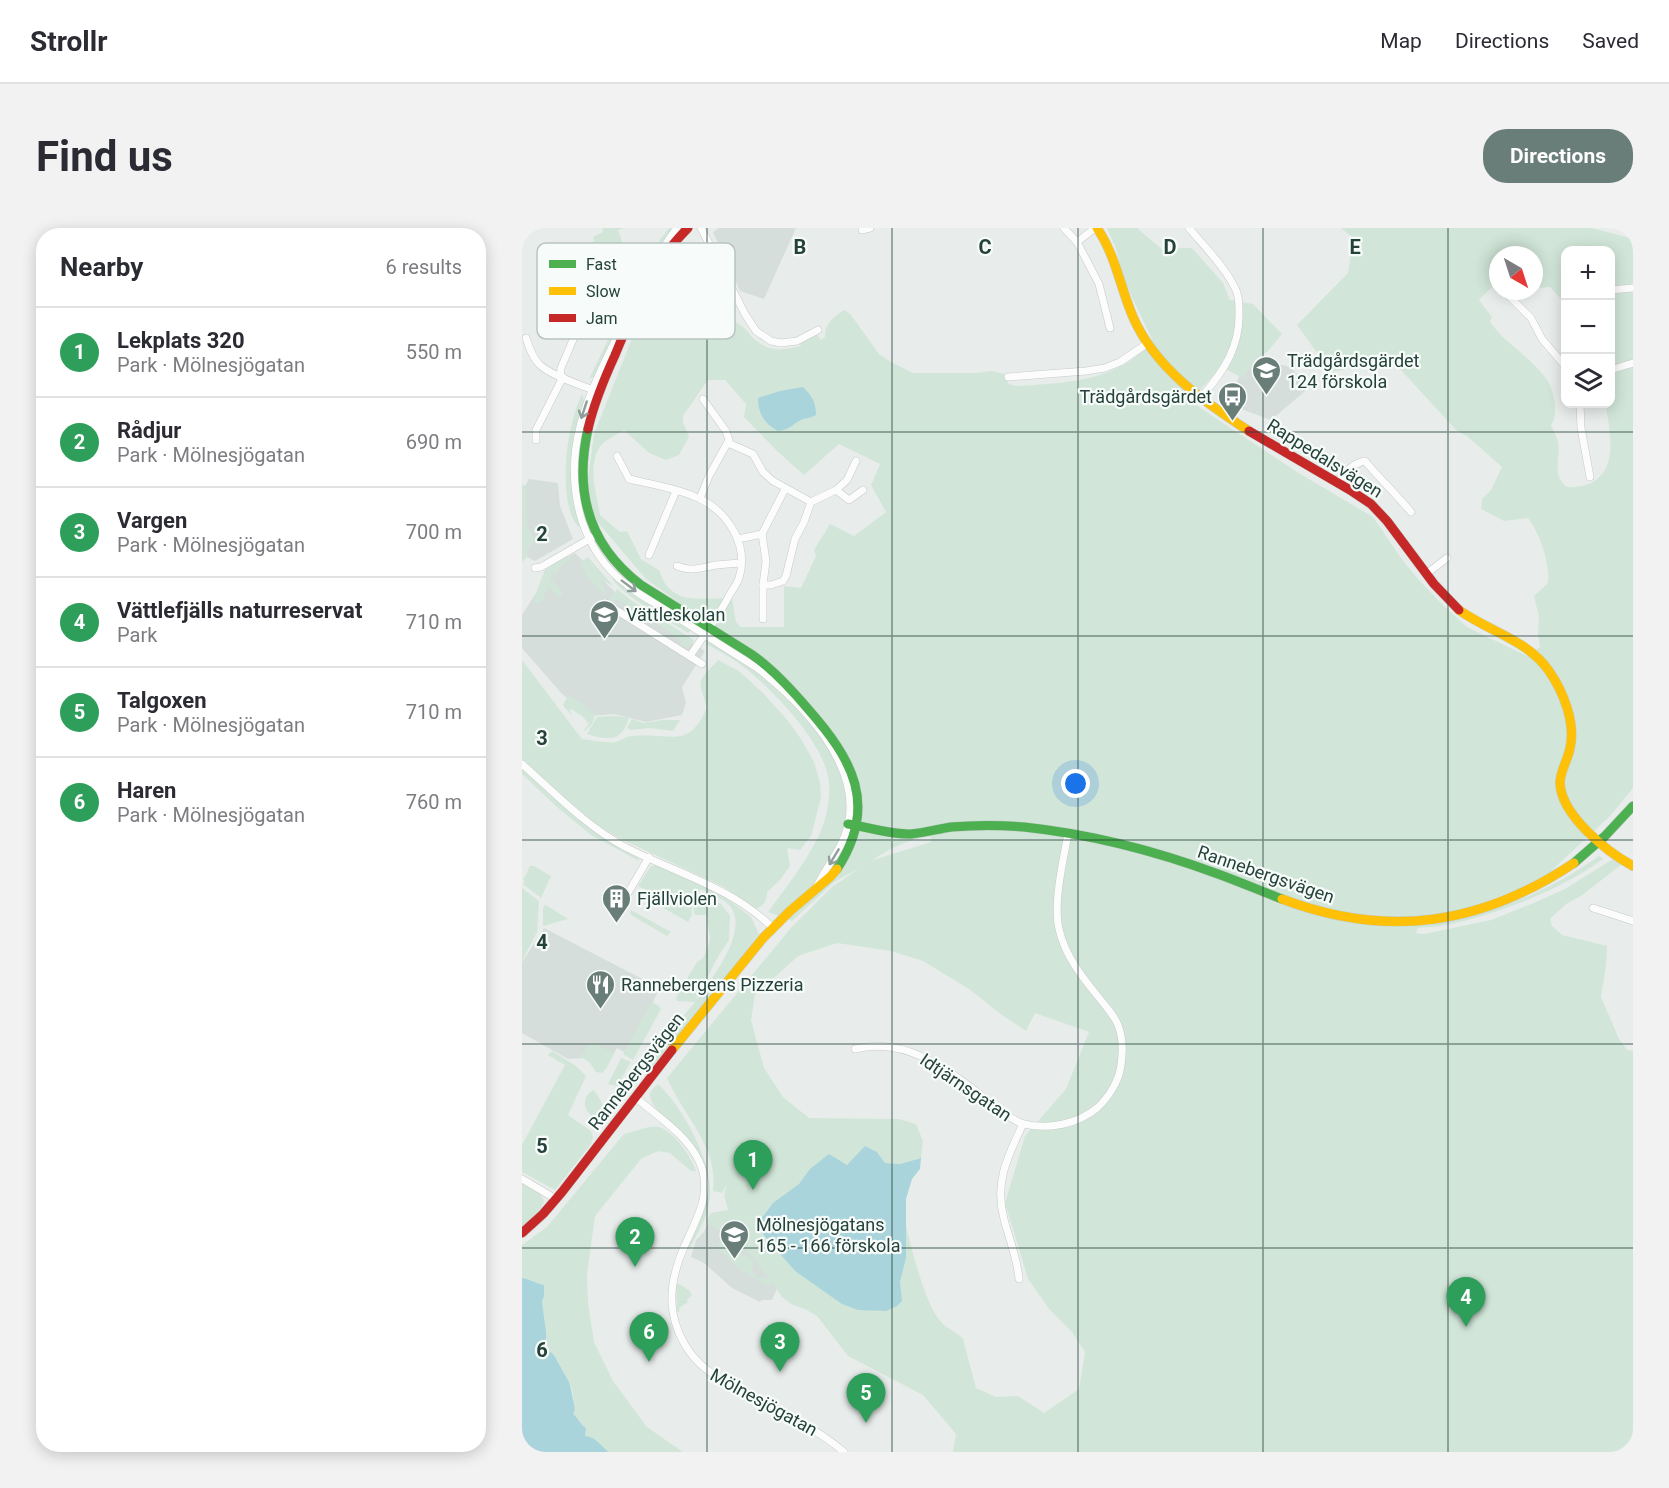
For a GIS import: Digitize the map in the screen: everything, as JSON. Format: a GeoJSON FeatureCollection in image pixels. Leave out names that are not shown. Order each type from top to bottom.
{"type":"FeatureCollection","features":[{"type":"Feature","properties":{"kind":"street"},"geometry":{"type":"LineString","coordinates":[[666,243],[678,228]]}},
{"type":"Feature","properties":{"kind":"street"},"geometry":{"type":"LineString","coordinates":[[673,243],[688,228]]}},
{"type":"Feature","properties":{"kind":"street"},"geometry":{"type":"LineString","coordinates":[[701,228],[709,243]]}},
{"type":"Feature","properties":{"kind":"street"},"geometry":{"type":"LineString","coordinates":[[1064,228],[1077,242],[1099,284],[1110,328]]}},
{"type":"Feature","properties":{"kind":"street","name":"Rappedalsvägen"},"geometry":{"type":"LineString","coordinates":[[1077,242],[1096,228],[1115,262],[1131,313],[1148,343],[1169,369],[1233,421],[1338,482],[1378,510],[1434,585],[1458,609],[1472,620],[1530,651],[1545,664],[1572,723],[1573,734],[1569,753],[1561,772],[1563,798],[1600,842],[1623,861],[1633,866]]}},
{"type":"Feature","properties":{"kind":"street"},"geometry":{"type":"LineString","coordinates":[[1189,228],[1235,288],[1239,307],[1239,329],[1232,352],[1219,376],[1202,397]]}},
{"type":"Feature","properties":{"kind":"street"},"geometry":{"type":"LineString","coordinates":[[1615,290],[1633,288]]}},
{"type":"Feature","properties":{"kind":"street"},"geometry":{"type":"LineString","coordinates":[[735,294],[756,331],[771,341],[781,343],[797,341],[818,330]]}},
{"type":"Feature","properties":{"kind":"street"},"geometry":{"type":"LineString","coordinates":[[1513,300],[1531,318],[1542,339],[1561,361]]}},
{"type":"Feature","properties":{"kind":"street"},"geometry":{"type":"LineString","coordinates":[[526,338],[532,355],[548,372],[596,391]]}},
{"type":"Feature","properties":{"kind":"street"},"geometry":{"type":"LineString","coordinates":[[536,440],[536,430],[561,377],[561,368],[573,339]]}},
{"type":"Feature","properties":{"kind":"street"},"geometry":{"type":"LineString","coordinates":[[619,339],[596,391],[582,453],[581,473],[584,500],[592,537],[620,568],[642,586],[707,631],[753,656],[791,690],[831,735],[846,759],[854,778],[858,798],[852,825]]}},
{"type":"Feature","properties":{"kind":"street"},"geometry":{"type":"LineString","coordinates":[[596,391],[622,339]]}},
{"type":"Feature","properties":{"kind":"street"},"geometry":{"type":"LineString","coordinates":[[1008,377],[1105,368],[1120,362],[1148,343]]}},
{"type":"Feature","properties":{"kind":"street"},"geometry":{"type":"LineString","coordinates":[[1615,369],[1633,363]]}},
{"type":"Feature","properties":{"kind":"street"},"geometry":{"type":"LineString","coordinates":[[700,498],[729,440],[726,431],[702,399]]}},
{"type":"Feature","properties":{"kind":"street"},"geometry":{"type":"LineString","coordinates":[[1580,408],[1581,428],[1590,477]]}},
{"type":"Feature","properties":{"kind":"street"},"geometry":{"type":"LineString","coordinates":[[728,443],[753,454],[763,472],[773,481],[811,502]]}},
{"type":"Feature","properties":{"kind":"street"},"geometry":{"type":"LineString","coordinates":[[618,456],[629,478],[700,498],[724,517],[738,539],[742,556],[739,579],[723,608],[690,656]]}},
{"type":"Feature","properties":{"kind":"street"},"geometry":{"type":"LineString","coordinates":[[763,585],[783,581],[795,539],[811,502],[836,490],[847,480],[856,461]]}},
{"type":"Feature","properties":{"kind":"street"},"geometry":{"type":"LineString","coordinates":[[1338,482],[1349,470],[1365,461],[1411,512]]}},
{"type":"Feature","properties":{"kind":"street"},"geometry":{"type":"LineString","coordinates":[[763,620],[766,561],[762,534],[785,489]]}},
{"type":"Feature","properties":{"kind":"street"},"geometry":{"type":"LineString","coordinates":[[836,490],[849,500],[863,490]]}},
{"type":"Feature","properties":{"kind":"street"},"geometry":{"type":"LineString","coordinates":[[649,555],[676,491]]}},
{"type":"Feature","properties":{"kind":"street"},"geometry":{"type":"LineString","coordinates":[[738,539],[762,534]]}},
{"type":"Feature","properties":{"kind":"street"},"geometry":{"type":"LineString","coordinates":[[535,568],[541,567],[592,537]]}},
{"type":"Feature","properties":{"kind":"street"},"geometry":{"type":"LineString","coordinates":[[1426,574],[1447,558]]}},
{"type":"Feature","properties":{"kind":"street"},"geometry":{"type":"LineString","coordinates":[[677,566],[687,570],[696,570],[710,566],[741,563]]}},
{"type":"Feature","properties":{"kind":"street"},"geometry":{"type":"LineString","coordinates":[[605,603],[702,664]]}},
{"type":"Feature","properties":{"kind":"street"},"geometry":{"type":"LineString","coordinates":[[522,764],[598,830],[625,846],[710,884],[774,927]]}},
{"type":"Feature","properties":{"kind":"street","name":"Rannebergsvägen"},"geometry":{"type":"LineString","coordinates":[[522,1233],[556,1199],[757,945],[816,889],[828,881],[847,851],[852,825],[905,834],[956,826],[987,826],[1068,834],[1168,857],[1325,913],[1368,921],[1393,922],[1456,916],[1504,902],[1529,890],[1575,863],[1600,842],[1633,806]]}},
{"type":"Feature","properties":{"kind":"street","name":"Idtjärnsgatan"},"geometry":{"type":"LineString","coordinates":[[855,1049],[890,1047],[926,1057],[1023,1124],[1056,1125],[1081,1118],[1106,1099],[1120,1071],[1122,1038],[1118,1023],[1068,956],[1056,918],[1068,834]]}},
{"type":"Feature","properties":{"kind":"street"},"geometry":{"type":"LineString","coordinates":[[621,904],[649,857]]}},
{"type":"Feature","properties":{"kind":"street"},"geometry":{"type":"LineString","coordinates":[[1593,908],[1633,921]]}},
{"type":"Feature","properties":{"kind":"street","name":"Mölnesjögatan"},"geometry":{"type":"LineString","coordinates":[[635,1097],[684,1140],[699,1162],[703,1173],[704,1197],[701,1208],[677,1264],[671,1290],[674,1319],[685,1346],[712,1374],[814,1429],[844,1452]]}},
{"type":"Feature","properties":{"kind":"street"},"geometry":{"type":"LineString","coordinates":[[1020,1279],[1013,1244],[1004,1219],[1000,1191],[1004,1167],[1023,1124]]}},
{"type":"Feature","properties":{"kind":"street"},"geometry":{"type":"LineString","coordinates":[[522,1179],[556,1199]]}},
{"type":"Feature","properties":{"kind":"shaded area"},"geometry":{"type":"Polygon","coordinates":[[[719,228],[796,228],[764,299],[740,291],[735,280],[735,243],[718,243],[713,232],[719,228]]]}},
{"type":"Feature","properties":{"kind":"shaded area","name":"Trädgårdsgärdet 124 förskola"},"geometry":{"type":"Polygon","coordinates":[[[1267,361],[1290,367],[1310,387],[1271,420],[1227,402],[1243,368],[1267,361]]]}},
{"type":"Feature","properties":{"kind":"shaded area"},"geometry":{"type":"Polygon","coordinates":[[[529,479],[558,483],[560,506],[573,539],[535,561],[527,557],[526,551],[534,539],[527,527],[525,511],[525,486],[529,479]]]}},
{"type":"Feature","properties":{"kind":"shaded area","name":"Vättleskolan"},"geometry":{"type":"Polygon","coordinates":[[[575,553],[616,593],[705,651],[682,687],[686,703],[682,715],[646,722],[614,714],[592,716],[562,694],[522,648],[522,615],[536,593],[545,570],[575,553]]]}},
{"type":"Feature","properties":{"kind":"shaded area"},"geometry":{"type":"Polygon","coordinates":[[[544,928],[660,988],[626,1053],[617,1048],[612,1056],[568,1059],[522,1033],[522,962],[544,928]]]}},
{"type":"Feature","properties":{"kind":"shaded area","name":"Mölnesjögatans 165 - 166 förskola"},"geometry":{"type":"Polygon","coordinates":[[[734,1220],[784,1272],[772,1300],[760,1302],[732,1288],[704,1263],[691,1257],[696,1240],[704,1232],[708,1223],[734,1220]]]}},
{"type":"Feature","properties":{"kind":"green space"},"geometry":{"type":"Polygon","coordinates":[[[602,228],[624,228],[618,230],[621,243],[591,243],[594,241],[593,237],[603,232],[602,228]]]}},
{"type":"Feature","properties":{"kind":"green space"},"geometry":{"type":"Polygon","coordinates":[[[1107,228],[1137,228],[1164,251],[1192,248],[1223,283],[1230,300],[1253,304],[1282,334],[1268,351],[1256,359],[1243,378],[1221,367],[1190,401],[1297,472],[1373,517],[1418,579],[1467,627],[1527,656],[1540,647],[1539,617],[1534,596],[1548,583],[1546,558],[1540,540],[1528,518],[1504,521],[1481,509],[1482,499],[1491,490],[1502,467],[1467,436],[1457,431],[1400,369],[1382,359],[1351,365],[1347,369],[1331,372],[1297,325],[1348,273],[1353,238],[1341,228],[1592,228],[1633,239],[1633,788],[1610,816],[1550,872],[1518,889],[1419,925],[1457,920],[1503,906],[1536,893],[1599,856],[1603,859],[1568,881],[1507,908],[1465,921],[1418,928],[1416,933],[1424,934],[1491,920],[1565,889],[1613,859],[1622,864],[1581,896],[1566,904],[1550,919],[1552,926],[1562,935],[1607,946],[1601,997],[1619,1039],[1627,1050],[1633,1051],[1633,1452],[953,1452],[956,1434],[923,1395],[848,1356],[817,1316],[782,1297],[771,1280],[768,1285],[742,1271],[718,1249],[720,1242],[726,1239],[737,1242],[706,1221],[711,1213],[728,1210],[724,1195],[727,1184],[722,1193],[713,1191],[711,1160],[667,1078],[790,929],[832,887],[860,868],[834,882],[792,921],[768,912],[817,840],[826,815],[829,783],[818,750],[779,699],[737,662],[705,643],[711,642],[718,631],[646,579],[594,518],[587,486],[594,434],[632,339],[735,339],[735,321],[763,345],[774,349],[786,349],[800,346],[803,340],[817,335],[821,340],[825,337],[830,321],[845,310],[879,354],[913,373],[991,371],[1004,374],[1009,384],[1016,386],[1091,378],[1125,364],[1140,353],[1152,339],[1123,278],[1116,249],[1107,228]],[[708,380],[683,416],[689,437],[679,455],[666,460],[649,453],[624,430],[600,447],[595,457],[593,474],[600,515],[620,532],[627,531],[641,559],[660,571],[665,584],[675,593],[694,598],[732,598],[736,622],[741,627],[784,627],[784,586],[801,588],[816,556],[814,550],[830,524],[854,536],[886,512],[871,485],[880,464],[839,444],[804,475],[744,417],[746,404],[725,380],[708,380]],[[931,837],[915,839],[886,851],[873,860],[931,842],[931,837]],[[837,943],[798,956],[755,995],[751,1020],[764,1068],[783,1097],[809,1118],[899,1119],[916,1124],[923,1141],[921,1158],[900,1164],[885,1163],[877,1152],[846,1165],[829,1154],[798,1185],[769,1209],[760,1222],[758,1230],[795,1271],[810,1280],[901,1301],[900,1282],[906,1258],[906,1226],[930,1303],[941,1322],[963,1339],[976,1388],[996,1397],[1018,1396],[1044,1413],[1079,1389],[1085,1352],[1072,1332],[1050,1310],[1028,1279],[1005,1203],[1025,1136],[1066,1089],[1089,1032],[1035,1013],[1026,1031],[969,989],[923,961],[891,951],[837,943]],[[739,1244],[738,1252],[752,1259],[752,1271],[756,1276],[770,1279],[750,1254],[739,1244]]]}},
{"type":"Feature","properties":{"kind":"green space"},"geometry":{"type":"Polygon","coordinates":[[[668,229],[673,230],[662,243],[658,243],[668,229]]]}},
{"type":"Feature","properties":{"kind":"green space"},"geometry":{"type":"Polygon","coordinates":[[[608,339],[613,339],[595,376],[589,379],[608,339]]]}},
{"type":"Feature","properties":{"kind":"green space"},"geometry":{"type":"Polygon","coordinates":[[[582,394],[584,400],[575,431],[570,465],[573,503],[582,525],[578,527],[567,499],[566,461],[572,423],[582,394]]]}},
{"type":"Feature","properties":{"kind":"green space"},"geometry":{"type":"Polygon","coordinates":[[[522,484],[525,486],[527,527],[534,539],[526,551],[527,557],[522,562],[522,484]]]}},
{"type":"Feature","properties":{"kind":"green space"},"geometry":{"type":"Polygon","coordinates":[[[567,555],[570,559],[550,578],[563,593],[559,597],[549,587],[543,595],[545,599],[536,604],[534,598],[546,570],[567,555]]]}},
{"type":"Feature","properties":{"kind":"green space"},"geometry":{"type":"Polygon","coordinates":[[[588,557],[614,587],[601,579],[607,596],[591,581],[582,568],[580,563],[588,557]]]}},
{"type":"Feature","properties":{"kind":"green space"},"geometry":{"type":"Polygon","coordinates":[[[612,577],[636,595],[692,629],[688,633],[646,607],[623,591],[612,577]]]}},
{"type":"Feature","properties":{"kind":"green space"},"geometry":{"type":"Polygon","coordinates":[[[617,589],[694,640],[692,644],[687,647],[680,645],[682,641],[673,634],[617,599],[612,604],[608,602],[617,589]]]}},
{"type":"Feature","properties":{"kind":"green space"},"geometry":{"type":"Polygon","coordinates":[[[522,660],[582,739],[603,742],[617,741],[630,736],[676,737],[692,730],[700,722],[707,708],[701,686],[702,678],[718,660],[739,671],[763,693],[789,722],[814,762],[820,782],[821,798],[811,836],[800,850],[787,848],[790,866],[767,892],[763,904],[756,909],[724,887],[621,839],[580,815],[522,761],[522,660]]]}},
{"type":"Feature","properties":{"kind":"green space"},"geometry":{"type":"Polygon","coordinates":[[[568,696],[582,703],[595,715],[592,724],[585,731],[589,724],[571,709],[572,716],[563,705],[568,696]]]}},
{"type":"Feature","properties":{"kind":"green space"},"geometry":{"type":"Polygon","coordinates":[[[597,717],[629,718],[622,732],[614,738],[587,734],[597,717]]]}},
{"type":"Feature","properties":{"kind":"green space"},"geometry":{"type":"Polygon","coordinates":[[[632,719],[643,723],[680,720],[673,731],[649,728],[630,730],[627,727],[632,719]]]}},
{"type":"Feature","properties":{"kind":"green space"},"geometry":{"type":"Polygon","coordinates":[[[522,769],[590,829],[637,855],[639,861],[591,835],[522,774],[522,769]]]}},
{"type":"Feature","properties":{"kind":"green space"},"geometry":{"type":"Polygon","coordinates":[[[656,865],[721,894],[751,917],[759,934],[651,1073],[642,1066],[695,1002],[677,1001],[676,997],[697,962],[703,958],[709,944],[706,915],[695,915],[693,905],[695,900],[702,893],[721,904],[730,916],[729,940],[695,1001],[726,955],[735,928],[735,916],[730,906],[720,898],[701,889],[693,901],[692,915],[688,922],[653,902],[656,895],[638,886],[651,866],[656,865]]]}},
{"type":"Feature","properties":{"kind":"green space"},"geometry":{"type":"Polygon","coordinates":[[[530,866],[551,876],[541,898],[523,884],[530,866]]]}},
{"type":"Feature","properties":{"kind":"green space"},"geometry":{"type":"Polygon","coordinates":[[[522,888],[539,901],[537,932],[522,961],[522,888]]]}},
{"type":"Feature","properties":{"kind":"green space"},"geometry":{"type":"Polygon","coordinates":[[[546,905],[568,919],[543,926],[546,905]]]}},
{"type":"Feature","properties":{"kind":"green space"},"geometry":{"type":"Polygon","coordinates":[[[631,910],[671,932],[667,936],[631,915],[631,910]]]}},
{"type":"Feature","properties":{"kind":"green space"},"geometry":{"type":"Polygon","coordinates":[[[652,1002],[661,1009],[633,1060],[623,1054],[652,1002]]]}},
{"type":"Feature","properties":{"kind":"green space"},"geometry":{"type":"Polygon","coordinates":[[[591,1043],[614,1054],[602,1073],[596,1072],[590,1063],[580,1056],[584,1055],[591,1043]]]}},
{"type":"Feature","properties":{"kind":"green space"},"geometry":{"type":"Polygon","coordinates":[[[552,1051],[576,1066],[586,1076],[568,1115],[591,1131],[593,1137],[591,1144],[555,1190],[522,1172],[522,1145],[565,1065],[548,1055],[552,1051]]]}},
{"type":"Feature","properties":{"kind":"green space"},"geometry":{"type":"Polygon","coordinates":[[[621,1058],[631,1062],[617,1086],[608,1084],[621,1058]]]}},
{"type":"Feature","properties":{"kind":"green space"},"geometry":{"type":"Polygon","coordinates":[[[658,1084],[677,1106],[694,1135],[707,1167],[710,1182],[708,1210],[690,1248],[688,1247],[704,1211],[706,1194],[702,1171],[695,1148],[652,1101],[650,1093],[658,1084]]]}},
{"type":"Feature","properties":{"kind":"green space"},"geometry":{"type":"Polygon","coordinates":[[[593,1090],[606,1111],[600,1121],[591,1115],[585,1103],[588,1094],[593,1090]]]}},
{"type":"Feature","properties":{"kind":"green space"},"geometry":{"type":"Polygon","coordinates":[[[649,1127],[659,1127],[671,1134],[691,1159],[696,1171],[691,1171],[670,1153],[658,1151],[641,1159],[595,1216],[587,1274],[588,1303],[594,1342],[613,1381],[647,1427],[683,1452],[609,1452],[585,1436],[586,1428],[572,1414],[575,1409],[572,1389],[554,1355],[546,1348],[542,1302],[544,1285],[522,1278],[522,1245],[547,1227],[624,1134],[649,1127]]]}},
{"type":"Feature","properties":{"kind":"green space"},"geometry":{"type":"Polygon","coordinates":[[[522,1183],[540,1193],[544,1202],[522,1227],[522,1183]]]}},
{"type":"Feature","properties":{"kind":"green space"},"geometry":{"type":"Polygon","coordinates":[[[679,1284],[689,1290],[692,1295],[677,1312],[676,1285],[679,1284]]]}},
{"type":"Feature","properties":{"kind":"water"},"geometry":{"type":"Polygon","coordinates":[[[803,387],[813,400],[816,415],[778,431],[769,425],[761,414],[758,398],[803,387]]]}},
{"type":"Feature","properties":{"kind":"water"},"geometry":{"type":"Polygon","coordinates":[[[865,1146],[877,1152],[885,1163],[900,1164],[921,1158],[920,1169],[912,1179],[906,1199],[906,1258],[900,1282],[902,1301],[886,1311],[858,1310],[842,1304],[795,1271],[758,1229],[760,1220],[773,1203],[799,1184],[810,1169],[829,1154],[847,1165],[865,1146]]]}},
{"type":"Feature","properties":{"kind":"water"},"geometry":{"type":"Polygon","coordinates":[[[522,1278],[544,1285],[542,1302],[546,1348],[554,1355],[569,1382],[575,1409],[573,1414],[586,1428],[585,1436],[595,1440],[609,1452],[522,1452],[522,1278]]]}},
{"type":"Feature","properties":{"kind":"traffic: fast"},"geometry":{"type":"LineString","coordinates":[[588,429],[584,452],[585,495],[589,516],[608,553],[641,585],[767,666],[824,728],[848,765],[855,784],[858,803],[856,824],[850,846],[837,869]]}},
{"type":"Feature","properties":{"kind":"traffic: fast"},"geometry":{"type":"LineString","coordinates":[[1574,863],[1605,836],[1633,806]]}},
{"type":"Feature","properties":{"kind":"traffic: fast"},"geometry":{"type":"LineString","coordinates":[[848,824],[903,834],[951,827],[988,826],[1024,827],[1073,834],[1122,844],[1171,858],[1282,899]]}},
{"type":"Feature","properties":{"kind":"traffic: slow"},"geometry":{"type":"LineString","coordinates":[[1097,228],[1113,261],[1133,317],[1154,352],[1198,396],[1249,431]]}},
{"type":"Feature","properties":{"kind":"traffic: slow"},"geometry":{"type":"LineString","coordinates":[[1459,610],[1530,651],[1549,671],[1559,688],[1570,718],[1570,748],[1560,779],[1562,795],[1568,808],[1587,831],[1611,852],[1633,866]]}},
{"type":"Feature","properties":{"kind":"traffic: slow"},"geometry":{"type":"LineString","coordinates":[[1282,899],[1321,911],[1359,919],[1396,922],[1433,919],[1469,912],[1504,900],[1539,884],[1574,863]]}},
{"type":"Feature","properties":{"kind":"traffic: slow"},"geometry":{"type":"LineString","coordinates":[[672,1050],[763,938],[837,869]]}},
{"type":"Feature","properties":{"kind":"traffic: jam"},"geometry":{"type":"LineString","coordinates":[[674,243],[688,228]]}},
{"type":"Feature","properties":{"kind":"traffic: jam"},"geometry":{"type":"LineString","coordinates":[[588,429],[603,382],[621,339]]}},
{"type":"Feature","properties":{"kind":"traffic: jam"},"geometry":{"type":"LineString","coordinates":[[1249,431],[1371,504],[1387,521],[1434,584],[1459,610]]}},
{"type":"Feature","properties":{"kind":"traffic: jam"},"geometry":{"type":"LineString","coordinates":[[522,1233],[562,1192],[672,1050]]}},
{"type":"Feature","properties":{"kind":"place","name":"Trädgårdsgärdet 124 förskola"},"geometry":{"type":"Point","coordinates":[1266,396]}},
{"type":"Feature","properties":{"kind":"place","name":"Trädgårdsgärdet"},"geometry":{"type":"Point","coordinates":[1233,422]}},
{"type":"Feature","properties":{"kind":"place","name":"Vättleskolan"},"geometry":{"type":"Point","coordinates":[605,640]}},
{"type":"Feature","properties":{"kind":"place","name":"Fjällviolen"},"geometry":{"type":"Point","coordinates":[616,924]}},
{"type":"Feature","properties":{"kind":"place","name":"Rannebergens Pizzeria"},"geometry":{"type":"Point","coordinates":[600,1010]}},
{"type":"Feature","properties":{"kind":"place","name":"Lekplats 320"},"geometry":{"type":"Point","coordinates":[753,1190]}},
{"type":"Feature","properties":{"kind":"place","name":"Mölnesjögatans 165 - 166 förskola"},"geometry":{"type":"Point","coordinates":[735,1260]}},
{"type":"Feature","properties":{"kind":"place","name":"Rådjur"},"geometry":{"type":"Point","coordinates":[635,1267]}},
{"type":"Feature","properties":{"kind":"place","name":"Vättlefjälls naturreservat"},"geometry":{"type":"Point","coordinates":[1466,1327]}},
{"type":"Feature","properties":{"kind":"place","name":"Haren"},"geometry":{"type":"Point","coordinates":[649,1362]}},
{"type":"Feature","properties":{"kind":"place","name":"Vargen"},"geometry":{"type":"Point","coordinates":[780,1372]}},
{"type":"Feature","properties":{"kind":"place","name":"Talgoxen"},"geometry":{"type":"Point","coordinates":[866,1423]}}]}
